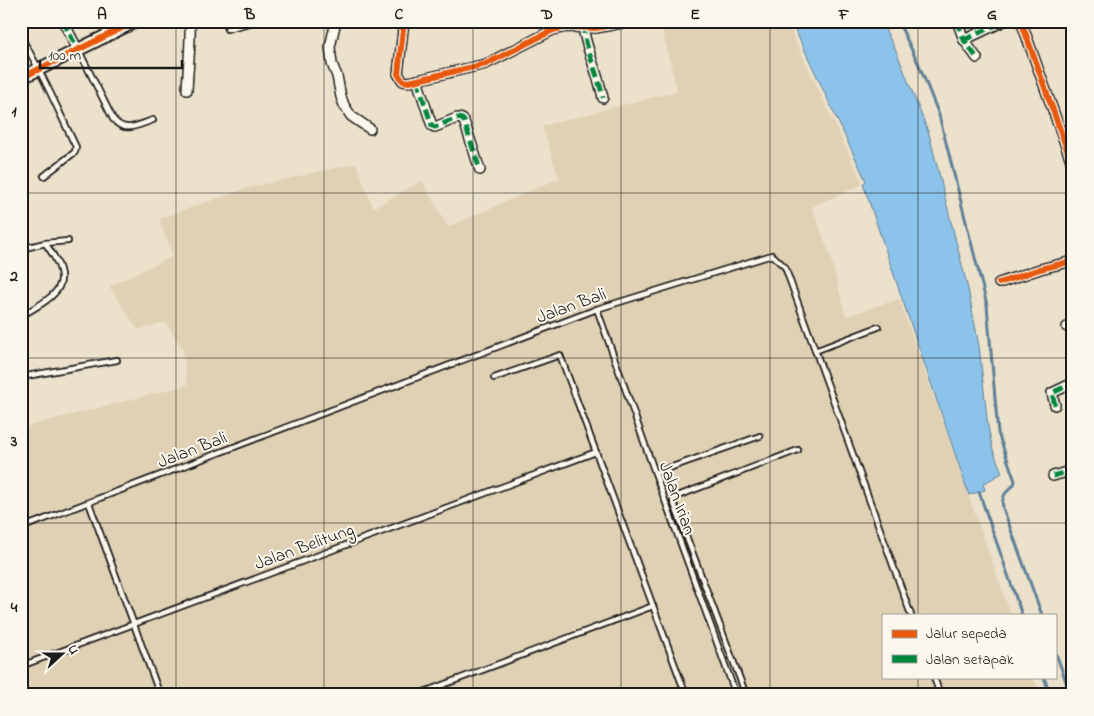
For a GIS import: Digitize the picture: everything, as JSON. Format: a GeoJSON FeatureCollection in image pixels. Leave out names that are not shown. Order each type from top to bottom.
{"type":"FeatureCollection","features":[{"type":"Feature","properties":{"kind":"street"},"geometry":{"type":"LineString","coordinates":[[63,21],[78,50]]}},
{"type":"Feature","properties":{"kind":"street"},"geometry":{"type":"LineString","coordinates":[[21,78],[136,21]]}},
{"type":"Feature","properties":{"kind":"street"},"geometry":{"type":"LineString","coordinates":[[187,90],[191,43],[190,21]]}},
{"type":"Feature","properties":{"kind":"street"},"geometry":{"type":"LineString","coordinates":[[336,21],[330,47],[332,64],[337,76],[341,97],[344,106],[351,116],[370,129]]}},
{"type":"Feature","properties":{"kind":"street"},"geometry":{"type":"LineString","coordinates":[[404,21],[398,74],[403,81],[409,82],[486,64],[553,30],[583,24],[596,28],[632,21]]}},
{"type":"Feature","properties":{"kind":"street"},"geometry":{"type":"LineString","coordinates":[[957,21],[964,40],[977,58]]}},
{"type":"Feature","properties":{"kind":"street"},"geometry":{"type":"LineString","coordinates":[[964,40],[1004,21]]}},
{"type":"Feature","properties":{"kind":"street"},"geometry":{"type":"LineString","coordinates":[[1021,21],[1073,166]]}},
{"type":"Feature","properties":{"kind":"street"},"geometry":{"type":"LineString","coordinates":[[583,24],[587,48],[603,98]]}},
{"type":"Feature","properties":{"kind":"street"},"geometry":{"type":"LineString","coordinates":[[417,80],[432,126],[436,127],[457,118],[464,121],[480,170]]}},
{"type":"Feature","properties":{"kind":"street"},"geometry":{"type":"LineString","coordinates":[[999,283],[1040,269],[1073,261]]}},
{"type":"Feature","properties":{"kind":"street"},"geometry":{"type":"LineString","coordinates":[[1055,406],[1052,393],[1073,384]]}},
{"type":"Feature","properties":{"kind":"street"},"geometry":{"type":"LineString","coordinates":[[1052,476],[1073,470]]}},
{"type":"Feature","properties":{"kind":"lane"},"geometry":{"type":"LineString","coordinates":[[227,29],[257,21]]}},
{"type":"Feature","properties":{"kind":"lane"},"geometry":{"type":"LineString","coordinates":[[21,37],[76,147],[75,152],[44,176]]}},
{"type":"Feature","properties":{"kind":"lane"},"geometry":{"type":"LineString","coordinates":[[78,50],[118,126],[126,128],[153,120]]}},
{"type":"Feature","properties":{"kind":"lane"},"geometry":{"type":"LineString","coordinates":[[21,249],[45,243],[68,241]]}},
{"type":"Feature","properties":{"kind":"lane"},"geometry":{"type":"LineString","coordinates":[[21,316],[50,300],[57,291],[61,281],[59,264],[45,243]]}},
{"type":"Feature","properties":{"kind":"lane","name":"Jalan Bali"},"geometry":{"type":"LineString","coordinates":[[21,528],[597,309],[772,255],[784,268],[911,614]]}},
{"type":"Feature","properties":{"kind":"lane","name":"Jalan Irian"},"geometry":{"type":"LineString","coordinates":[[597,309],[654,473],[736,695]]}},
{"type":"Feature","properties":{"kind":"lane"},"geometry":{"type":"LineString","coordinates":[[815,350],[878,327]]}},
{"type":"Feature","properties":{"kind":"lane"},"geometry":{"type":"LineString","coordinates":[[494,378],[560,355],[686,695]]}},
{"type":"Feature","properties":{"kind":"lane"},"geometry":{"type":"LineString","coordinates":[[21,377],[117,360]]}},
{"type":"Feature","properties":{"kind":"lane"},"geometry":{"type":"LineString","coordinates":[[654,473],[760,436]]}},
{"type":"Feature","properties":{"kind":"lane"},"geometry":{"type":"LineString","coordinates":[[746,695],[673,501],[675,497],[798,450]]}},
{"type":"Feature","properties":{"kind":"lane","name":"Jalan Belitung"},"geometry":{"type":"LineString","coordinates":[[21,666],[596,452]]}},
{"type":"Feature","properties":{"kind":"lane"},"geometry":{"type":"LineString","coordinates":[[89,503],[160,695]]}},
{"type":"Feature","properties":{"kind":"lane"},"geometry":{"type":"LineString","coordinates":[[416,695],[653,606]]}},
{"type":"Feature","properties":{"kind":"lane"},"geometry":{"type":"LineString","coordinates":[[934,678],[940,695]]}},
{"type":"Feature","properties":{"kind":"shaded area"},"geometry":{"type":"Polygon","coordinates":[[[660,21],[786,21],[863,184],[812,207],[830,255],[846,316],[899,299],[1011,614],[882,614],[882,678],[1034,678],[1040,695],[21,695],[21,428],[187,385],[183,349],[165,322],[138,330],[109,286],[173,256],[159,219],[244,189],[356,163],[373,208],[422,181],[448,227],[559,178],[542,126],[677,91],[660,21]]]}},
{"type":"Feature","properties":{"kind":"water"},"geometry":{"type":"Polygon","coordinates":[[[791,21],[881,21],[897,53],[929,134],[968,289],[979,346],[988,427],[993,450],[1002,473],[983,484],[985,490],[969,495],[863,184],[866,181],[791,21]]]}},
{"type":"Feature","properties":{"kind":"waterway"},"geometry":{"type":"LineString","coordinates":[[898,21],[919,65],[939,115],[987,305],[998,433],[1015,481],[1003,498],[1003,508],[1042,614]]}},
{"type":"Feature","properties":{"kind":"waterway"},"geometry":{"type":"LineString","coordinates":[[979,492],[1022,614]]}},
{"type":"Feature","properties":{"kind":"waterway"},"geometry":{"type":"LineString","coordinates":[[1056,654],[1071,695]]}},
{"type":"Feature","properties":{"kind":"waterway"},"geometry":{"type":"LineString","coordinates":[[1065,678],[1073,675]]}},
{"type":"Feature","properties":{"kind":"waterway"},"geometry":{"type":"LineString","coordinates":[[1044,678],[1050,695]]}},
{"type":"Feature","properties":{"kind":"marked path"},"geometry":{"type":"LineString","coordinates":[[63,21],[78,50]]}},
{"type":"Feature","properties":{"kind":"marked path"},"geometry":{"type":"LineString","coordinates":[[957,21],[964,40],[977,58]]}},
{"type":"Feature","properties":{"kind":"marked path"},"geometry":{"type":"LineString","coordinates":[[964,40],[1004,21]]}},
{"type":"Feature","properties":{"kind":"marked path"},"geometry":{"type":"LineString","coordinates":[[583,24],[586,43],[603,98]]}},
{"type":"Feature","properties":{"kind":"marked path"},"geometry":{"type":"LineString","coordinates":[[417,80],[432,126],[435,127],[457,118],[464,121],[480,170]]}},
{"type":"Feature","properties":{"kind":"marked path"},"geometry":{"type":"LineString","coordinates":[[1067,327],[1073,325]]}},
{"type":"Feature","properties":{"kind":"marked path"},"geometry":{"type":"LineString","coordinates":[[1055,405],[1052,393],[1073,383]]}},
{"type":"Feature","properties":{"kind":"marked path"},"geometry":{"type":"LineString","coordinates":[[1053,476],[1073,470]]}},
{"type":"Feature","properties":{"kind":"cycle path"},"geometry":{"type":"LineString","coordinates":[[21,78],[136,21]]}},
{"type":"Feature","properties":{"kind":"cycle path"},"geometry":{"type":"LineString","coordinates":[[404,21],[398,74],[403,81],[409,82],[486,64],[553,30],[567,27],[596,28],[632,21]]}},
{"type":"Feature","properties":{"kind":"cycle path"},"geometry":{"type":"LineString","coordinates":[[1021,21],[1073,166]]}},
{"type":"Feature","properties":{"kind":"cycle path"},"geometry":{"type":"LineString","coordinates":[[999,283],[1040,269],[1073,261]]}}]}
